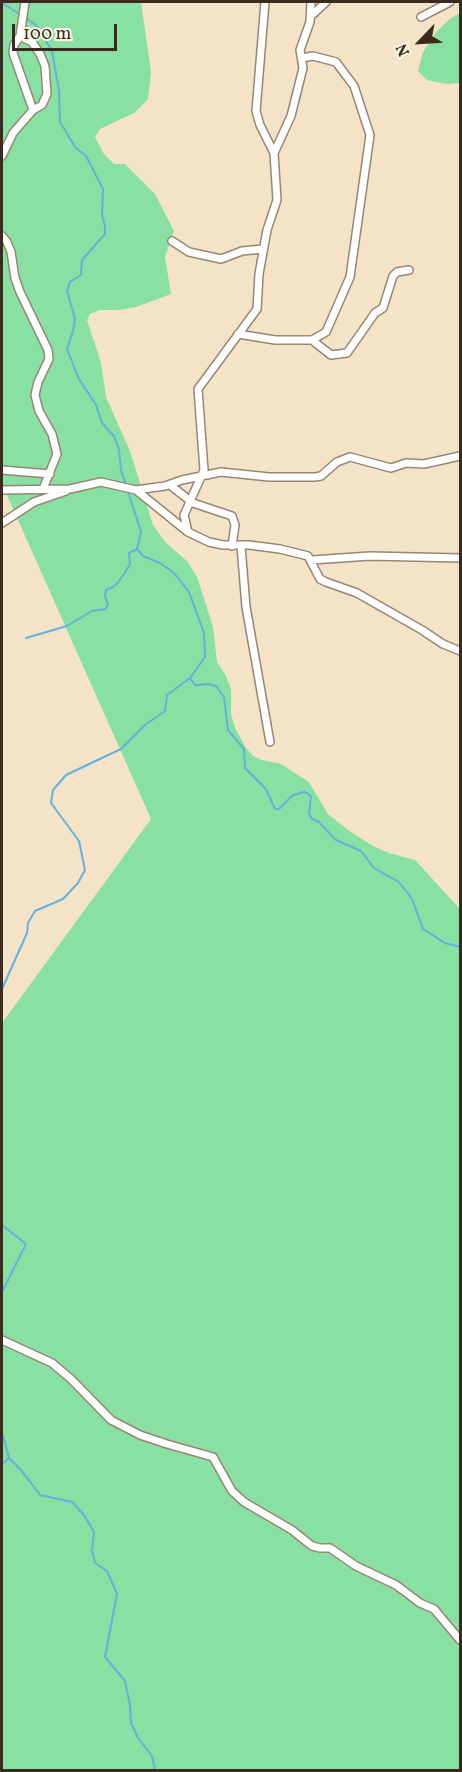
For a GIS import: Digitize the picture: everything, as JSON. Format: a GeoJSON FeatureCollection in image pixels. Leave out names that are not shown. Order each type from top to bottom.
{"type":"FeatureCollection","features":[{"type":"Feature","properties":{"kind":"street"},"geometry":{"type":"LineString","coordinates":[[25,2],[20,36],[14,45],[13,53],[33,110]]}},
{"type":"Feature","properties":{"kind":"street"},"geometry":{"type":"LineString","coordinates":[[188,532],[184,517],[189,500],[203,475],[198,389],[257,309],[263,249],[277,200],[274,153],[260,125],[256,111],[265,2]]}},
{"type":"Feature","properties":{"kind":"street"},"geometry":{"type":"LineString","coordinates":[[274,153],[291,116],[303,68],[300,50],[310,22],[310,2]]}},
{"type":"Feature","properties":{"kind":"street"},"geometry":{"type":"LineString","coordinates":[[310,16],[326,2]]}},
{"type":"Feature","properties":{"kind":"street"},"geometry":{"type":"LineString","coordinates":[[421,17],[450,2]]}},
{"type":"Feature","properties":{"kind":"street"},"geometry":{"type":"LineString","coordinates":[[2,156],[13,133],[33,110],[42,105],[47,94],[45,66],[32,42],[20,36]]}},
{"type":"Feature","properties":{"kind":"street"},"geometry":{"type":"LineString","coordinates":[[238,334],[275,340],[312,340],[326,332],[350,277],[370,135],[354,86],[336,62],[313,56],[302,58]]}},
{"type":"Feature","properties":{"kind":"street"},"geometry":{"type":"LineString","coordinates":[[2,236],[11,252],[15,278],[20,292],[48,350],[49,359],[38,382],[35,395],[39,411],[56,446],[57,454],[43,489]]}},
{"type":"Feature","properties":{"kind":"street"},"geometry":{"type":"LineString","coordinates":[[172,241],[189,252],[221,259],[243,251],[263,249]]}},
{"type":"Feature","properties":{"kind":"street"},"geometry":{"type":"LineString","coordinates":[[312,340],[331,355],[347,353],[375,313],[383,308],[393,276],[397,272],[409,270]]}},
{"type":"Feature","properties":{"kind":"street"},"geometry":{"type":"LineString","coordinates":[[2,523],[34,502],[70,489],[101,482],[136,490],[170,485],[203,475],[228,471],[252,476],[315,477],[321,476],[337,462],[350,457],[391,468],[406,463],[424,464],[460,456]]}},
{"type":"Feature","properties":{"kind":"street"},"geometry":{"type":"LineString","coordinates":[[2,470],[50,474]]}},
{"type":"Feature","properties":{"kind":"street"},"geometry":{"type":"LineString","coordinates":[[170,485],[189,500],[232,516],[235,525],[232,546]]}},
{"type":"Feature","properties":{"kind":"street"},"geometry":{"type":"LineString","coordinates":[[2,490],[70,489]]}},
{"type":"Feature","properties":{"kind":"street"},"geometry":{"type":"LineString","coordinates":[[136,490],[188,532],[209,542],[232,546],[255,546],[309,556],[320,579],[357,593],[442,644],[460,651]]}},
{"type":"Feature","properties":{"kind":"street"},"geometry":{"type":"LineString","coordinates":[[241,546],[246,607],[270,742]]}},
{"type":"Feature","properties":{"kind":"street"},"geometry":{"type":"LineString","coordinates":[[312,560],[370,556],[460,558]]}},
{"type":"Feature","properties":{"kind":"street"},"geometry":{"type":"LineString","coordinates":[[2,1340],[52,1363],[111,1420],[140,1435],[213,1458],[232,1491],[244,1502],[292,1530],[312,1546],[330,1548],[357,1566],[396,1585],[420,1603],[434,1609],[460,1640]]}},
{"type":"Feature","properties":{"kind":"green space"},"geometry":{"type":"Polygon","coordinates":[[[2,2],[141,2],[151,72],[148,99],[134,113],[100,129],[95,137],[104,154],[114,164],[125,164],[155,194],[174,231],[165,257],[171,294],[136,307],[100,310],[90,314],[87,320],[101,363],[106,397],[130,451],[153,525],[166,543],[187,561],[197,577],[213,627],[217,662],[231,689],[231,714],[235,728],[246,748],[253,756],[281,764],[309,782],[328,814],[348,830],[373,846],[415,860],[460,909],[460,1770],[2,1770],[2,1023],[151,819],[2,484],[2,2]]]}},
{"type":"Feature","properties":{"kind":"green space"},"geometry":{"type":"Polygon","coordinates":[[[460,13],[460,83],[446,84],[427,80],[418,71],[423,52],[437,31],[460,13]]]}},
{"type":"Feature","properties":{"kind":"waterway"},"geometry":{"type":"LineString","coordinates":[[2,3],[21,15]]}},
{"type":"Feature","properties":{"kind":"waterway"},"geometry":{"type":"LineString","coordinates":[[2,989],[35,911],[63,899],[78,883],[85,870],[79,841],[51,803],[53,790],[66,775],[121,749],[145,725],[165,711],[167,695],[190,678],[205,657],[204,633],[189,592],[174,573],[160,563],[143,556],[137,549],[141,532],[121,470],[119,450],[114,436],[102,423],[96,405],[79,379],[67,349],[75,319],[67,291],[70,282],[81,275],[82,260],[105,234],[102,215],[103,189],[86,156],[75,147],[60,122],[59,91],[52,51],[37,26],[26,18]]}},
{"type":"Feature","properties":{"kind":"waterway"},"geometry":{"type":"LineString","coordinates":[[26,638],[67,626],[92,611],[105,609],[108,605],[106,590],[115,586],[130,564],[129,553],[137,549]]}},
{"type":"Feature","properties":{"kind":"waterway"},"geometry":{"type":"LineString","coordinates":[[190,678],[195,685],[216,686],[224,697],[228,730],[244,749],[245,768],[266,789],[275,809],[279,809],[293,795],[307,793],[311,797],[309,814],[312,819],[319,822],[336,840],[361,851],[374,868],[399,882],[412,899],[423,929],[445,943],[460,947]]}},
{"type":"Feature","properties":{"kind":"waterway"},"geometry":{"type":"LineString","coordinates":[[2,1225],[26,1244],[2,1292]]}},
{"type":"Feature","properties":{"kind":"waterway"},"geometry":{"type":"LineString","coordinates":[[2,1432],[9,1458],[2,1464]]}},
{"type":"Feature","properties":{"kind":"waterway"},"geometry":{"type":"LineString","coordinates":[[9,1458],[40,1495],[72,1502],[84,1515],[94,1532],[92,1551],[95,1563],[107,1571],[117,1594],[105,1657],[125,1681],[131,1723],[138,1738],[152,1756],[155,1770]]}}]}
